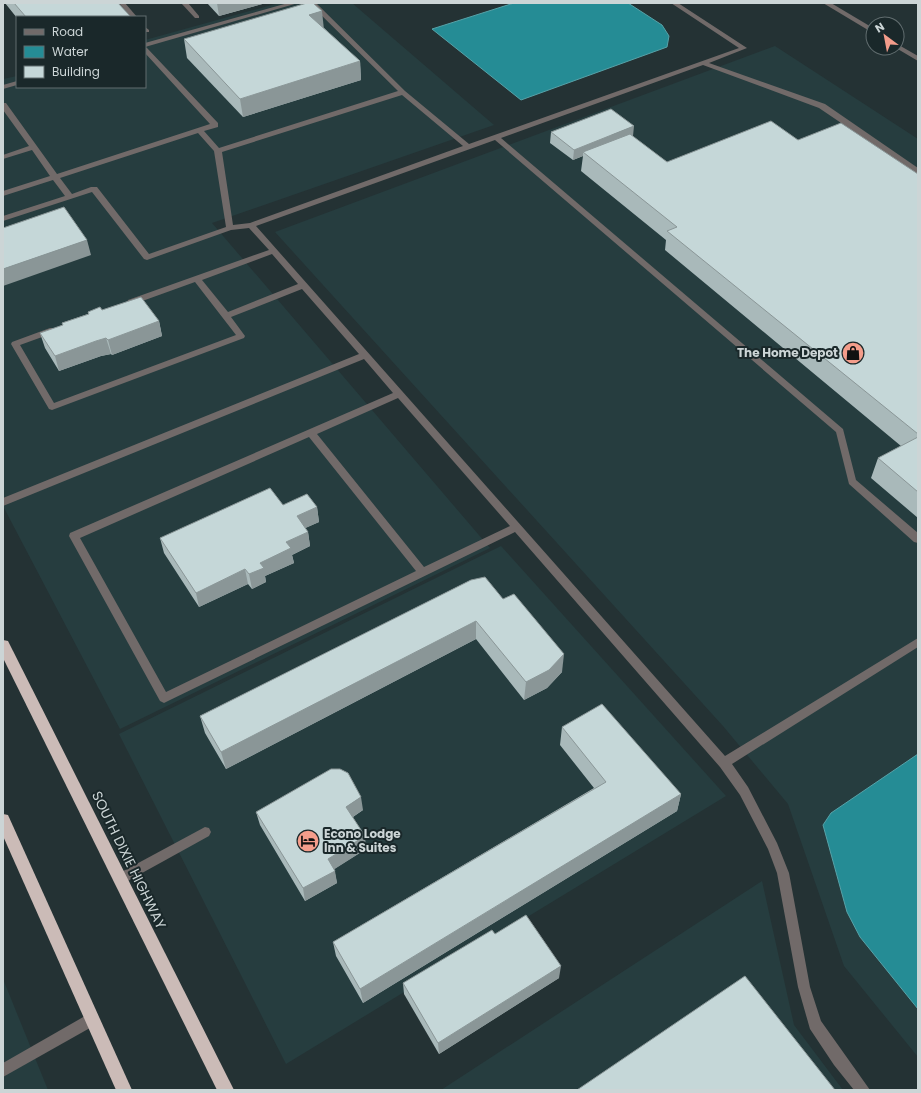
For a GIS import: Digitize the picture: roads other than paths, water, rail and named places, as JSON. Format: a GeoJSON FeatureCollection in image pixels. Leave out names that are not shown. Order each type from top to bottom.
{"type":"FeatureCollection","features":[{"type":"Feature","properties":{"kind":"highway","name":"SOUTH DIXIE HIGHWAY"},"geometry":{"type":"LineString","coordinates":[[3,644],[226,1090]]}},
{"type":"Feature","properties":{"kind":"highway"},"geometry":{"type":"LineString","coordinates":[[3,820],[124,1090]]}},
{"type":"Feature","properties":{"kind":"street"},"geometry":{"type":"LineString","coordinates":[[122,3],[133,16]]}},
{"type":"Feature","properties":{"kind":"street"},"geometry":{"type":"LineString","coordinates":[[184,3],[197,17]]}},
{"type":"Feature","properties":{"kind":"street"},"geometry":{"type":"LineString","coordinates":[[146,45],[296,3]]}},
{"type":"Feature","properties":{"kind":"street"},"geometry":{"type":"LineString","coordinates":[[312,3],[403,92],[468,147]]}},
{"type":"Feature","properties":{"kind":"street"},"geometry":{"type":"LineString","coordinates":[[3,218],[94,189],[147,256],[230,228],[251,225],[744,48],[674,3]]}},
{"type":"Feature","properties":{"kind":"street"},"geometry":{"type":"LineString","coordinates":[[826,3],[865,26]]}},
{"type":"Feature","properties":{"kind":"street"},"geometry":{"type":"LineString","coordinates":[[3,194],[215,125],[146,50]]}},
{"type":"Feature","properties":{"kind":"street"},"geometry":{"type":"LineString","coordinates":[[905,51],[918,59]]}},
{"type":"Feature","properties":{"kind":"street"},"geometry":{"type":"LineString","coordinates":[[703,63],[822,106],[918,171]]}},
{"type":"Feature","properties":{"kind":"street"},"geometry":{"type":"LineString","coordinates":[[3,87],[16,83]]}},
{"type":"Feature","properties":{"kind":"street"},"geometry":{"type":"LineString","coordinates":[[218,151],[403,92]]}},
{"type":"Feature","properties":{"kind":"street"},"geometry":{"type":"LineString","coordinates":[[3,105],[70,197]]}},
{"type":"Feature","properties":{"kind":"street"},"geometry":{"type":"LineString","coordinates":[[199,130],[218,151],[230,228]]}},
{"type":"Feature","properties":{"kind":"street"},"geometry":{"type":"LineString","coordinates":[[496,137],[840,431],[852,482],[918,539]]}},
{"type":"Feature","properties":{"kind":"street"},"geometry":{"type":"LineString","coordinates":[[3,157],[34,147]]}},
{"type":"Feature","properties":{"kind":"street"},"geometry":{"type":"LineString","coordinates":[[251,225],[724,763],[747,798],[773,846],[783,873],[804,987],[815,1024],[838,1060],[863,1090]]}},
{"type":"Feature","properties":{"kind":"street"},"geometry":{"type":"LineString","coordinates":[[123,304],[274,251]]}},
{"type":"Feature","properties":{"kind":"street"},"geometry":{"type":"LineString","coordinates":[[58,328],[14,344],[52,407],[241,336],[196,278]]}},
{"type":"Feature","properties":{"kind":"street"},"geometry":{"type":"LineString","coordinates":[[226,316],[304,286]]}},
{"type":"Feature","properties":{"kind":"street"},"geometry":{"type":"LineString","coordinates":[[3,502],[365,355]]}},
{"type":"Feature","properties":{"kind":"street"},"geometry":{"type":"LineString","coordinates":[[399,394],[74,536],[164,698],[516,527]]}},
{"type":"Feature","properties":{"kind":"street"},"geometry":{"type":"LineString","coordinates":[[311,433],[423,573]]}},
{"type":"Feature","properties":{"kind":"street"},"geometry":{"type":"LineString","coordinates":[[724,763],[918,642]]}},
{"type":"Feature","properties":{"kind":"street"},"geometry":{"type":"LineString","coordinates":[[120,879],[205,832]]}},
{"type":"Feature","properties":{"kind":"street"},"geometry":{"type":"LineString","coordinates":[[3,1070],[92,1019]]}},
{"type":"Feature","properties":{"kind":"water"},"geometry":{"type":"Polygon","coordinates":[[[514,3],[628,3],[662,25],[669,36],[667,47],[521,100],[432,29],[514,3]]]}},
{"type":"Feature","properties":{"kind":"water"},"geometry":{"type":"Polygon","coordinates":[[[918,754],[918,1009],[860,937],[847,912],[823,825],[831,813],[918,754]]]}},
{"type":"Feature","properties":{"kind":"place","name":"The Home Depot"},"geometry":{"type":"Point","coordinates":[853,353]}},
{"type":"Feature","properties":{"kind":"place","name":"Econo Lodge Inn & Suites"},"geometry":{"type":"Point","coordinates":[308,841]}}]}
